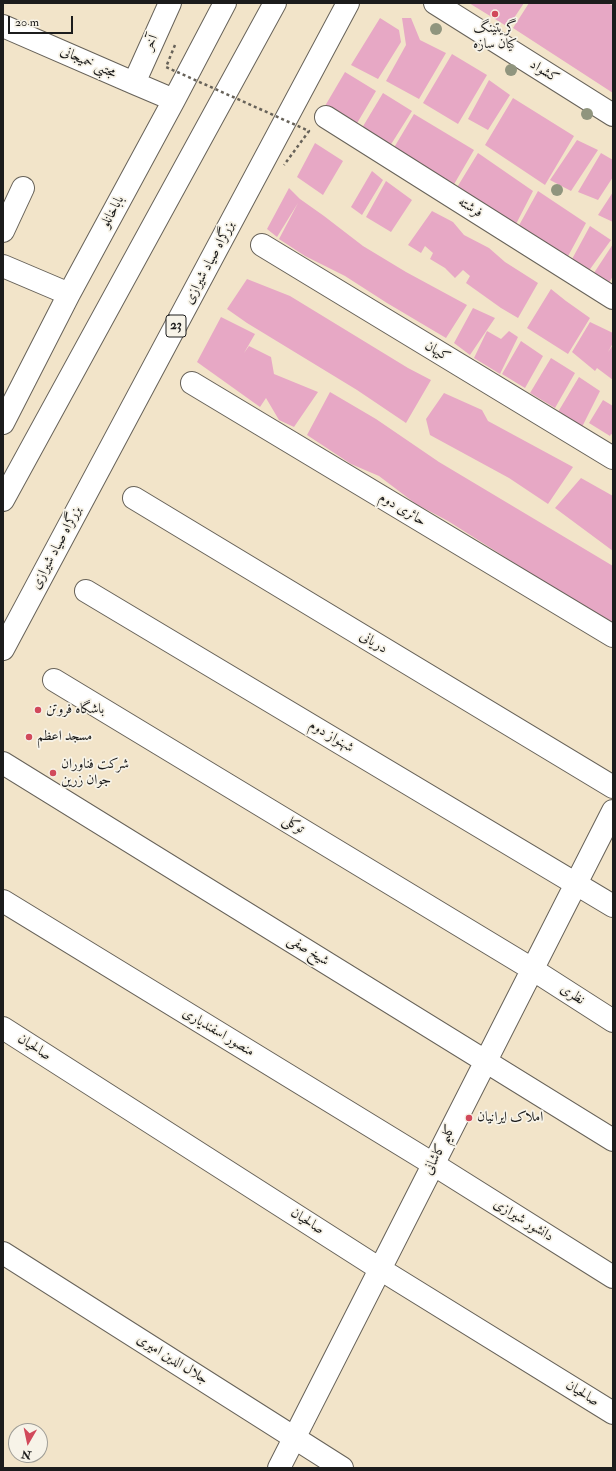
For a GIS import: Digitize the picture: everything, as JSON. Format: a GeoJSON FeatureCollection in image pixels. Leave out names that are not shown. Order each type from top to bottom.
{"type":"FeatureCollection","features":[{"type":"Feature","properties":{"kind":"main road","name":"آخر"},"geometry":{"type":"LineString","coordinates":[[134,83],[170,3]]}},
{"type":"Feature","properties":{"kind":"main road","name":"باباخانلو"},"geometry":{"type":"LineString","coordinates":[[3,423],[69,294],[225,3]]}},
{"type":"Feature","properties":{"kind":"main road"},"geometry":{"type":"LineString","coordinates":[[3,500],[275,3]]}},
{"type":"Feature","properties":{"kind":"main road","name":"بزرگراه صیاد شیرازی"},"geometry":{"type":"LineString","coordinates":[[3,649],[348,3]]}},
{"type":"Feature","properties":{"kind":"main road","name":"کشواد"},"geometry":{"type":"LineString","coordinates":[[435,3],[613,115]]}},
{"type":"Feature","properties":{"kind":"main road","name":"مجتبی خمیجانی"},"geometry":{"type":"LineString","coordinates":[[3,26],[174,100]]}},
{"type":"Feature","properties":{"kind":"main road","name":"فرشته"},"geometry":{"type":"LineString","coordinates":[[326,117],[613,298]]}},
{"type":"Feature","properties":{"kind":"main road"},"geometry":{"type":"LineString","coordinates":[[3,231],[22,188]]}},
{"type":"Feature","properties":{"kind":"main road","name":"کیهان"},"geometry":{"type":"LineString","coordinates":[[262,246],[613,458]]}},
{"type":"Feature","properties":{"kind":"main road"},"geometry":{"type":"LineString","coordinates":[[3,266],[69,294]]}},
{"type":"Feature","properties":{"kind":"main road","name":"حائری دوم"},"geometry":{"type":"LineString","coordinates":[[192,383],[613,636]]}},
{"type":"Feature","properties":{"kind":"main road","name":"دریانی"},"geometry":{"type":"LineString","coordinates":[[134,498],[613,787]]}},
{"type":"Feature","properties":{"kind":"main road","name":"شهنواز دوم"},"geometry":{"type":"LineString","coordinates":[[86,591],[613,906]]}},
{"type":"Feature","properties":{"kind":"main road","name":"توکلی"},"geometry":{"type":"LineString","coordinates":[[54,680],[532,969]]}},
{"type":"Feature","properties":{"kind":"main road","name":"شیخ صفی"},"geometry":{"type":"LineString","coordinates":[[3,763],[613,1140]]}},
{"type":"Feature","properties":{"kind":"main road","name":"کلیم کاشانی"},"geometry":{"type":"LineString","coordinates":[[279,1468],[613,811]]}},
{"type":"Feature","properties":{"kind":"main road","name":"منصور اسفندیاری"},"geometry":{"type":"LineString","coordinates":[[3,901],[433,1164]]}},
{"type":"Feature","properties":{"kind":"main road","name":"نظری"},"geometry":{"type":"LineString","coordinates":[[532,969],[613,1021]]}},
{"type":"Feature","properties":{"kind":"main road","name":"صالحیان"},"geometry":{"type":"LineString","coordinates":[[3,1028],[380,1269],[613,1413]]}},
{"type":"Feature","properties":{"kind":"main road","name":"دانشور شیرازی"},"geometry":{"type":"LineString","coordinates":[[433,1164],[613,1277]]}},
{"type":"Feature","properties":{"kind":"main road","name":"جلال الدین امیری"},"geometry":{"type":"LineString","coordinates":[[3,1252],[342,1468]]}},
{"type":"Feature","properties":{"kind":"path"},"geometry":{"type":"LineString","coordinates":[[175,44],[166,67],[309,131],[284,165]]}},
{"type":"Feature","properties":{"kind":"building"},"geometry":{"type":"Polygon","coordinates":[[[469,3],[524,3],[508,27],[469,3]]]}},
{"type":"Feature","properties":{"kind":"building"},"geometry":{"type":"Polygon","coordinates":[[[529,3],[608,3],[613,6],[613,93],[513,28],[529,3]]]}},
{"type":"Feature","properties":{"kind":"building"},"geometry":{"type":"Polygon","coordinates":[[[380,18],[399,30],[401,42],[378,79],[351,65],[380,18]]]}},
{"type":"Feature","properties":{"kind":"building"},"geometry":{"type":"Polygon","coordinates":[[[402,18],[411,18],[420,40],[446,53],[419,99],[386,81],[406,45],[402,18]]]}},
{"type":"Feature","properties":{"kind":"building"},"geometry":{"type":"Polygon","coordinates":[[[452,54],[487,75],[458,124],[423,103],[452,54]]]}},
{"type":"Feature","properties":{"kind":"building"},"geometry":{"type":"Polygon","coordinates":[[[345,72],[376,91],[356,125],[325,106],[345,72]]]}},
{"type":"Feature","properties":{"kind":"building"},"geometry":{"type":"Polygon","coordinates":[[[489,80],[510,95],[488,130],[468,119],[489,80]]]}},
{"type":"Feature","properties":{"kind":"building"},"geometry":{"type":"Polygon","coordinates":[[[383,93],[412,111],[390,146],[362,128],[383,93]]]}},
{"type":"Feature","properties":{"kind":"building"},"geometry":{"type":"Polygon","coordinates":[[[513,98],[574,136],[545,185],[485,145],[513,98]]]}},
{"type":"Feature","properties":{"kind":"building"},"geometry":{"type":"Polygon","coordinates":[[[414,114],[474,150],[453,186],[392,151],[414,114]]]}},
{"type":"Feature","properties":{"kind":"building"},"geometry":{"type":"Polygon","coordinates":[[[577,140],[598,150],[571,191],[550,180],[577,140]]]}},
{"type":"Feature","properties":{"kind":"building"},"geometry":{"type":"Polygon","coordinates":[[[315,143],[343,161],[323,195],[297,177],[315,143]]]}},
{"type":"Feature","properties":{"kind":"building"},"geometry":{"type":"Polygon","coordinates":[[[478,153],[533,191],[516,224],[456,189],[478,153]]]}},
{"type":"Feature","properties":{"kind":"building"},"geometry":{"type":"Polygon","coordinates":[[[601,153],[613,160],[613,177],[598,200],[578,192],[601,153]]]}},
{"type":"Feature","properties":{"kind":"building"},"geometry":{"type":"Polygon","coordinates":[[[372,171],[383,180],[362,215],[351,207],[372,171]]]}},
{"type":"Feature","properties":{"kind":"building"},"geometry":{"type":"Polygon","coordinates":[[[386,181],[412,200],[391,232],[366,217],[386,181]]]}},
{"type":"Feature","properties":{"kind":"building"},"geometry":{"type":"Polygon","coordinates":[[[289,188],[300,199],[363,246],[406,272],[467,305],[446,338],[345,276],[305,256],[279,239],[298,203],[277,237],[267,229],[289,188]]]}},
{"type":"Feature","properties":{"kind":"building"},"geometry":{"type":"Polygon","coordinates":[[[538,191],[586,223],[566,260],[517,229],[538,191]]]}},
{"type":"Feature","properties":{"kind":"building"},"geometry":{"type":"Polygon","coordinates":[[[613,192],[613,222],[598,215],[613,192]]]}},
{"type":"Feature","properties":{"kind":"building"},"geometry":{"type":"Polygon","coordinates":[[[432,211],[453,222],[464,235],[489,248],[505,262],[538,283],[518,318],[466,283],[470,276],[463,270],[455,278],[445,268],[430,259],[433,253],[425,246],[421,253],[408,245],[432,211]]]}},
{"type":"Feature","properties":{"kind":"building"},"geometry":{"type":"Polygon","coordinates":[[[590,226],[611,240],[588,272],[571,261],[590,226]]]}},
{"type":"Feature","properties":{"kind":"building"},"geometry":{"type":"Polygon","coordinates":[[[613,244],[613,276],[607,286],[592,276],[613,244]]]}},
{"type":"Feature","properties":{"kind":"building"},"geometry":{"type":"Polygon","coordinates":[[[247,279],[290,296],[408,368],[431,380],[406,423],[357,390],[247,323],[227,309],[247,279]]]}},
{"type":"Feature","properties":{"kind":"building"},"geometry":{"type":"Polygon","coordinates":[[[551,289],[590,318],[568,354],[527,328],[551,289]]]}},
{"type":"Feature","properties":{"kind":"building"},"geometry":{"type":"Polygon","coordinates":[[[473,308],[495,318],[470,355],[454,343],[473,308]]]}},
{"type":"Feature","properties":{"kind":"building"},"geometry":{"type":"Polygon","coordinates":[[[221,317],[255,334],[244,353],[249,346],[271,357],[274,374],[318,392],[294,427],[279,420],[266,398],[260,407],[197,362],[221,317]]]}},
{"type":"Feature","properties":{"kind":"building"},"geometry":{"type":"Polygon","coordinates":[[[590,322],[613,333],[613,343],[608,352],[613,345],[613,380],[597,368],[595,371],[572,352],[590,322]]]}},
{"type":"Feature","properties":{"kind":"building"},"geometry":{"type":"Polygon","coordinates":[[[487,331],[501,339],[509,331],[518,337],[500,374],[474,358],[487,331]]]}},
{"type":"Feature","properties":{"kind":"building"},"geometry":{"type":"Polygon","coordinates":[[[521,341],[543,356],[525,388],[502,374],[521,341]]]}},
{"type":"Feature","properties":{"kind":"building"},"geometry":{"type":"Polygon","coordinates":[[[551,358],[575,373],[555,408],[530,393],[551,358]]]}},
{"type":"Feature","properties":{"kind":"building"},"geometry":{"type":"Polygon","coordinates":[[[579,377],[600,391],[582,427],[558,412],[579,377]]]}},
{"type":"Feature","properties":{"kind":"building"},"geometry":{"type":"Polygon","coordinates":[[[330,392],[376,419],[439,462],[613,566],[613,624],[548,589],[527,571],[448,521],[416,504],[379,476],[351,464],[307,435],[330,392]]]}},
{"type":"Feature","properties":{"kind":"building"},"geometry":{"type":"Polygon","coordinates":[[[444,393],[482,410],[488,421],[573,467],[548,504],[509,478],[430,435],[426,419],[444,393]]]}},
{"type":"Feature","properties":{"kind":"building"},"geometry":{"type":"Polygon","coordinates":[[[603,400],[613,406],[613,435],[611,434],[610,436],[589,423],[603,400]]]}},
{"type":"Feature","properties":{"kind":"building"},"geometry":{"type":"Polygon","coordinates":[[[581,478],[613,496],[613,551],[555,508],[581,478]]]}},
{"type":"Feature","properties":{"kind":"place","name":"گریتینگ کیان سازه"},"geometry":{"type":"Point","coordinates":[495,14]}},
{"type":"Feature","properties":{"kind":"place","name":"باشگاه فروتن"},"geometry":{"type":"Point","coordinates":[38,710]}},
{"type":"Feature","properties":{"kind":"place","name":"مسجد اعظم"},"geometry":{"type":"Point","coordinates":[29,737]}},
{"type":"Feature","properties":{"kind":"place","name":"شرکت فناوران جوان زرین"},"geometry":{"type":"Point","coordinates":[53,773]}},
{"type":"Feature","properties":{"kind":"place","name":"املاک ایرانیان"},"geometry":{"type":"Point","coordinates":[469,1118]}}]}
